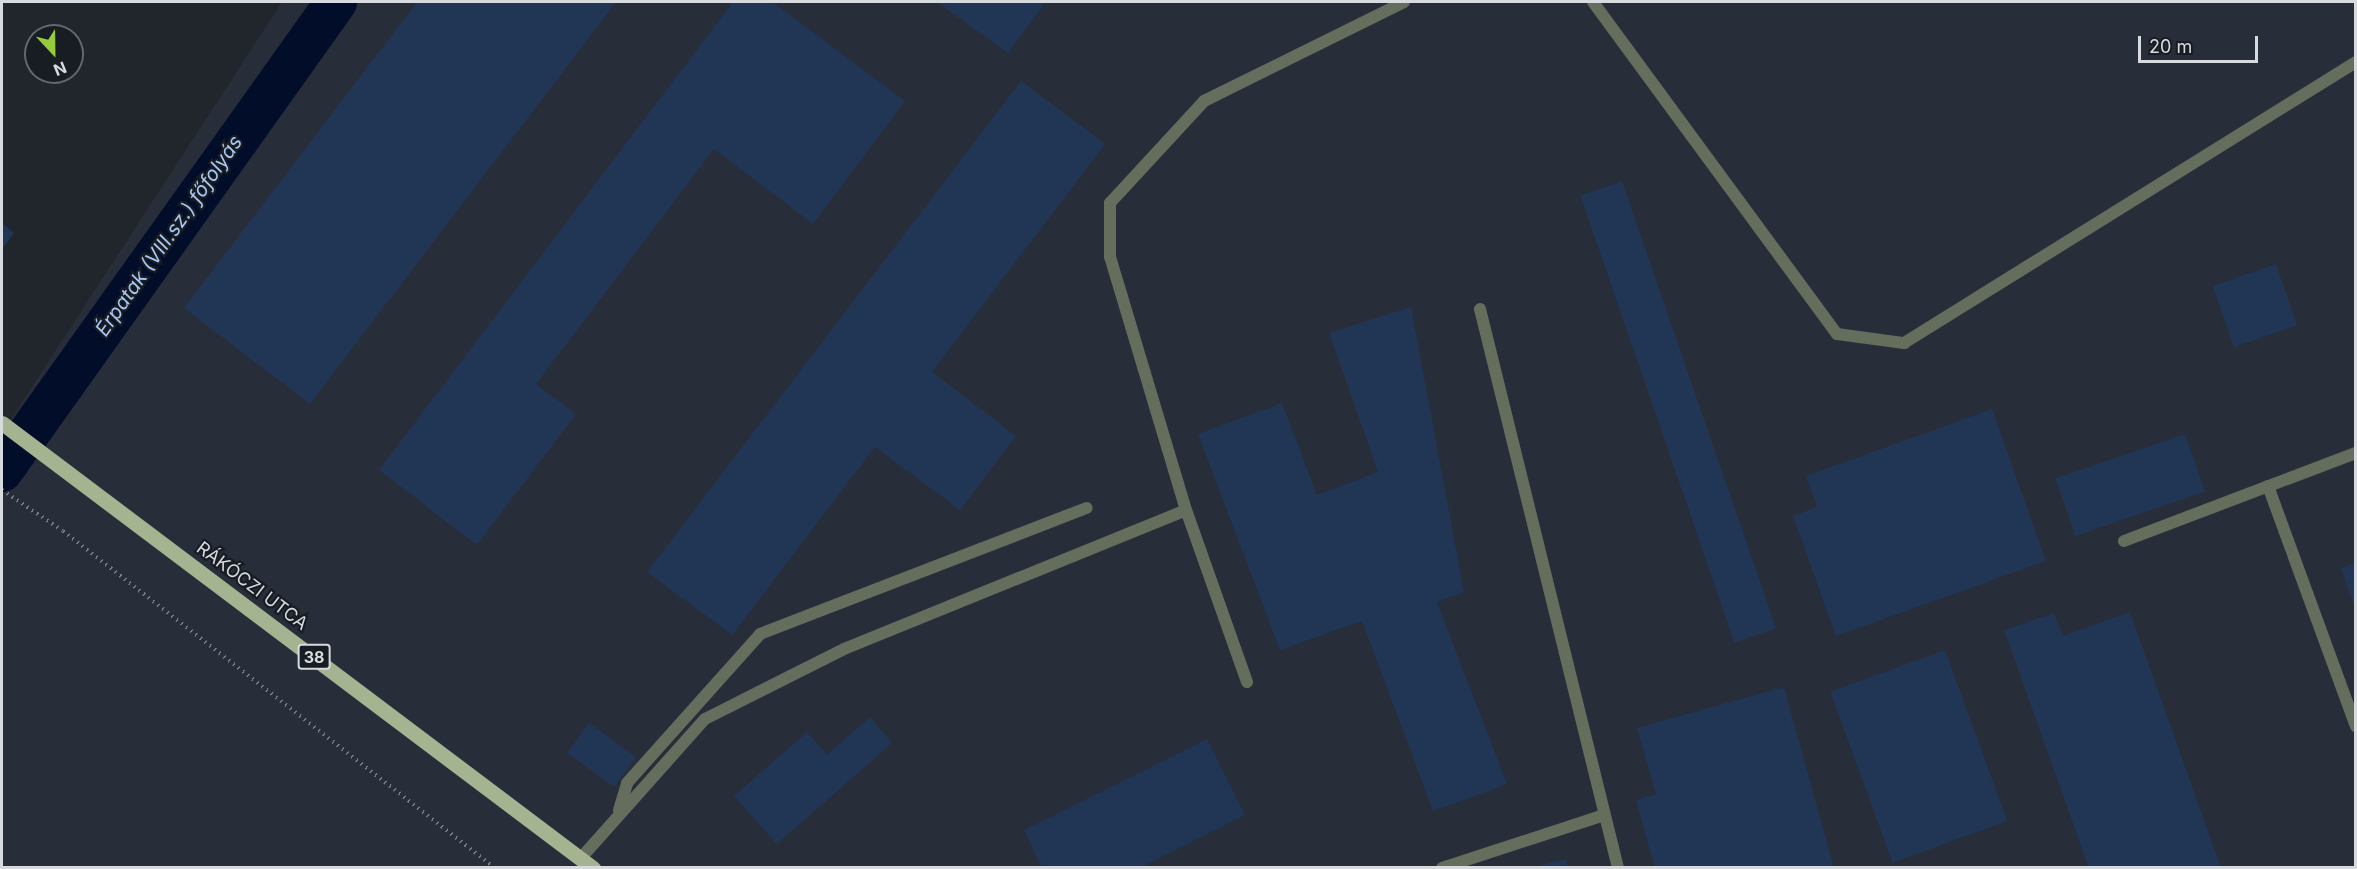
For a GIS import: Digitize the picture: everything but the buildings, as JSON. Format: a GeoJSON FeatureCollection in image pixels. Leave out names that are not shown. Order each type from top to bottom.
{"type":"FeatureCollection","features":[{"type":"Feature","properties":{"kind":"main road","name":"RÁKÓCZI UTCA"},"geometry":{"type":"LineString","coordinates":[[2,423],[593,867]]}},
{"type":"Feature","properties":{"kind":"lane"},"geometry":{"type":"LineString","coordinates":[[1247,682],[1186,510],[1110,257],[1110,203],[1204,100],[1404,2]]}},
{"type":"Feature","properties":{"kind":"lane"},"geometry":{"type":"LineString","coordinates":[[1593,2],[1837,334],[1904,343],[2355,62]]}},
{"type":"Feature","properties":{"kind":"lane"},"geometry":{"type":"LineString","coordinates":[[1480,309],[1618,867]]}},
{"type":"Feature","properties":{"kind":"lane"},"geometry":{"type":"LineString","coordinates":[[2124,541],[2355,453]]}},
{"type":"Feature","properties":{"kind":"lane"},"geometry":{"type":"LineString","coordinates":[[2268,486],[2355,726]]}},
{"type":"Feature","properties":{"kind":"lane"},"geometry":{"type":"LineString","coordinates":[[618,814],[627,783],[760,634],[1087,508]]}},
{"type":"Feature","properties":{"kind":"lane"},"geometry":{"type":"LineString","coordinates":[[581,858],[705,719],[844,649],[1186,510]]}},
{"type":"Feature","properties":{"kind":"lane"},"geometry":{"type":"LineString","coordinates":[[1442,867],[1604,815]]}},
{"type":"Feature","properties":{"kind":"path"},"geometry":{"type":"LineString","coordinates":[[2,490],[63,531],[495,867]]}},
{"type":"Feature","properties":{"kind":"shaded area"},"geometry":{"type":"Polygon","coordinates":[[[282,2],[2355,2],[2355,867],[2,868],[2,433],[282,2]]]}},
{"type":"Feature","properties":{"kind":"waterway","name":"Érpatak (VIII.sz.) főfolyás"},"geometry":{"type":"LineString","coordinates":[[2,471],[336,2]]}}]}
